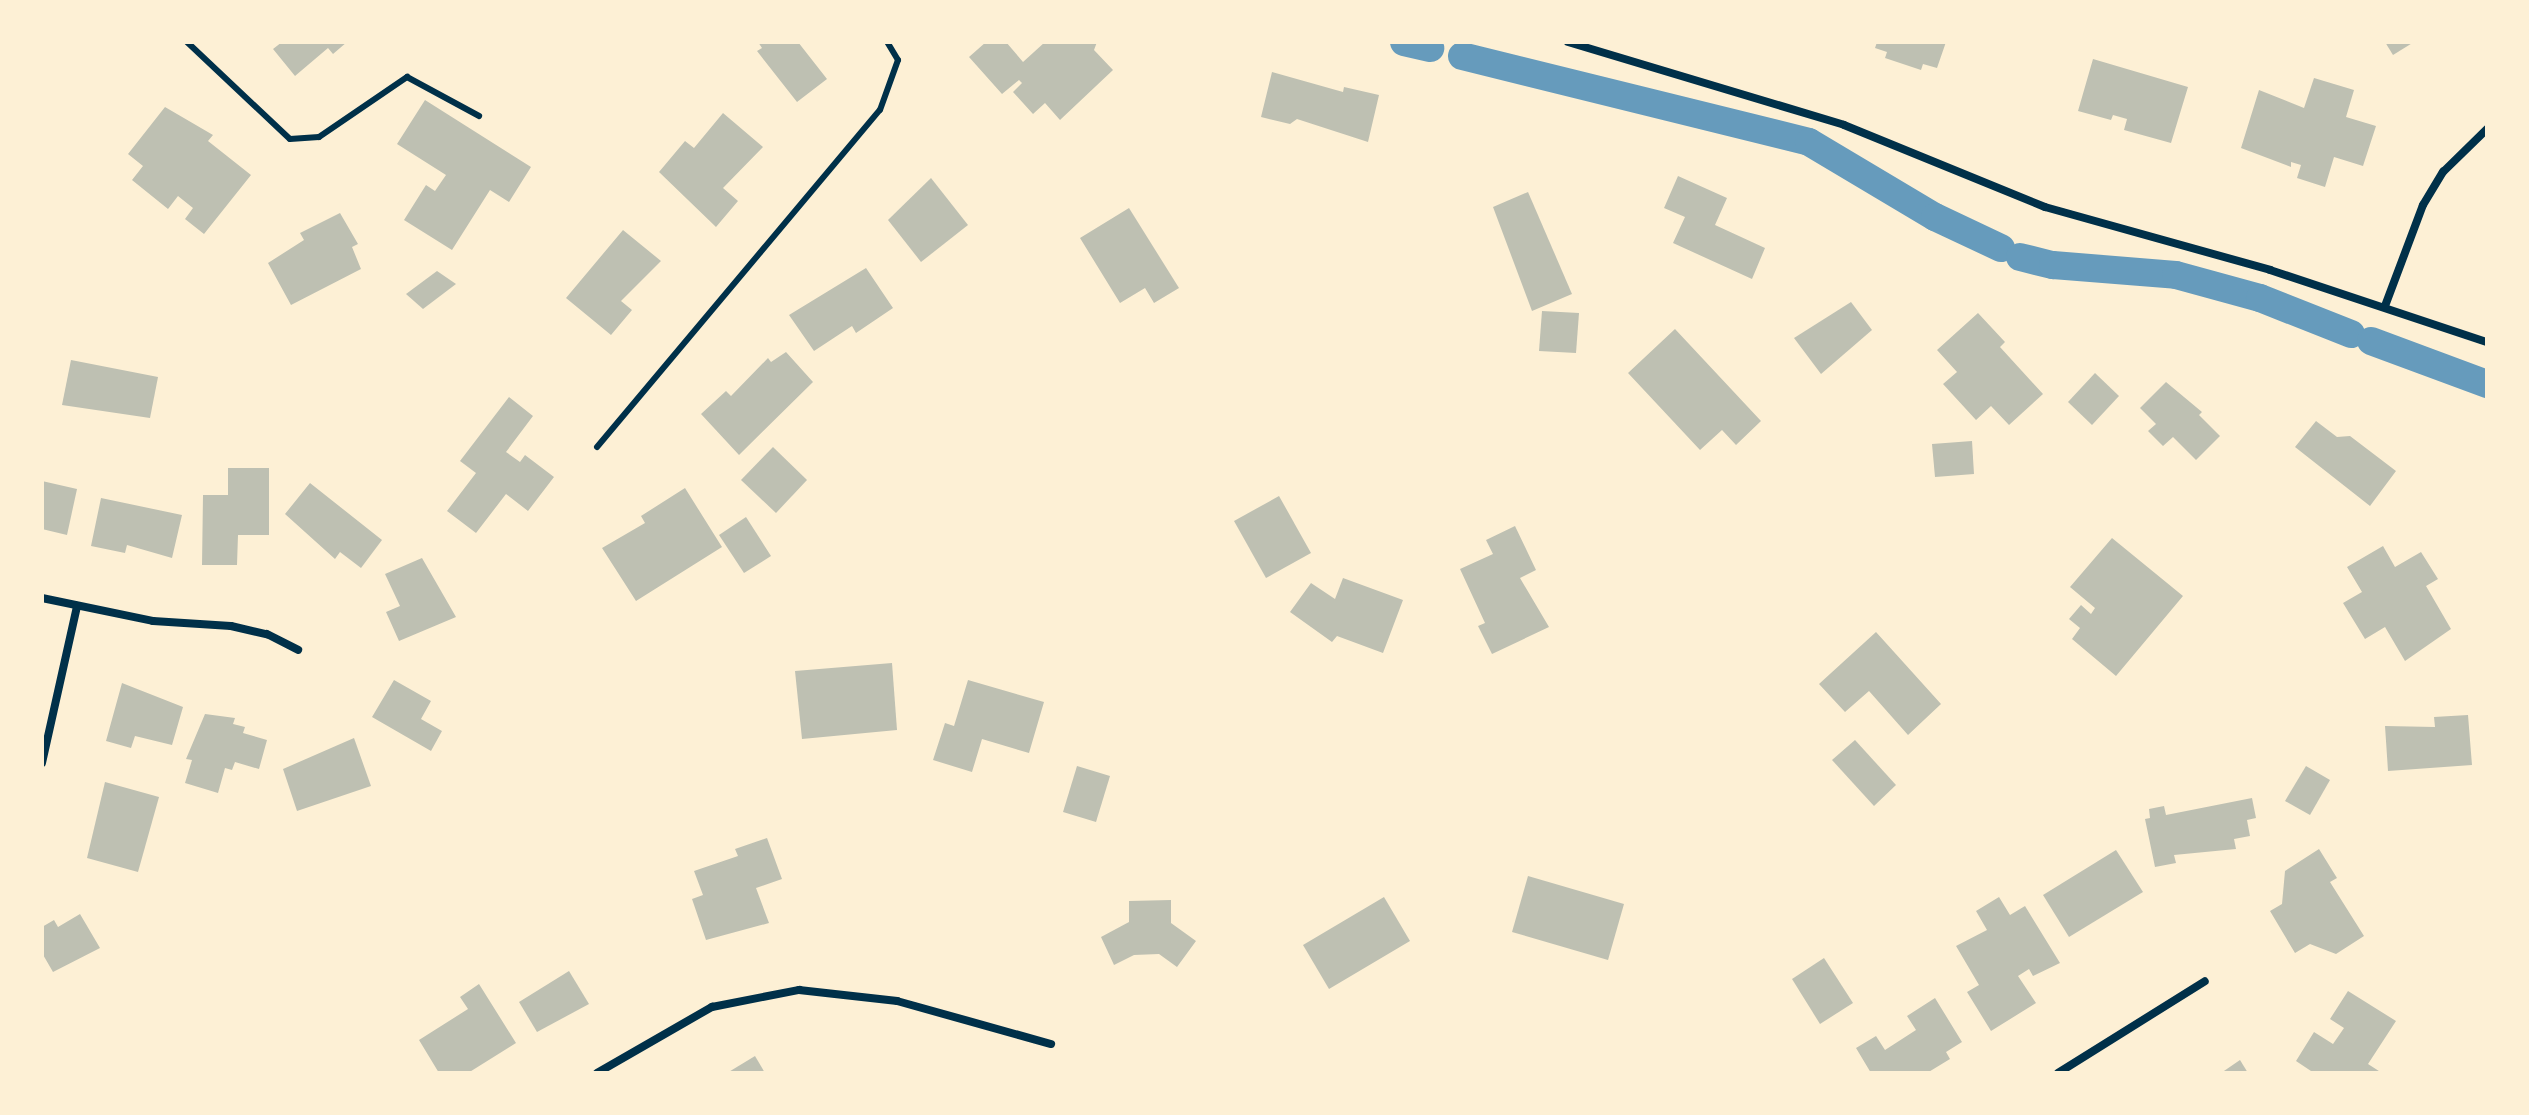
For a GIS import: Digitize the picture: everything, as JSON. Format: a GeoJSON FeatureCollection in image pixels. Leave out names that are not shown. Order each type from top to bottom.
{"type":"FeatureCollection","features":[{"type":"Feature","properties":{"kind":"street"},"geometry":{"type":"LineString","coordinates":[[1568,42],[1844,125],[2045,207],[2385,306],[2487,342]]}},
{"type":"Feature","properties":{"kind":"street"},"geometry":{"type":"LineString","coordinates":[[2385,306],[2423,205],[2443,172],[2487,129]]}},
{"type":"Feature","properties":{"kind":"street"},"geometry":{"type":"LineString","coordinates":[[42,598],[166,622],[231,626],[267,634],[298,650]]}},
{"type":"Feature","properties":{"kind":"street"},"geometry":{"type":"LineString","coordinates":[[42,763],[77,606]]}},
{"type":"Feature","properties":{"kind":"street"},"geometry":{"type":"LineString","coordinates":[[2058,1073],[2205,981]]}},
{"type":"Feature","properties":{"kind":"street"},"geometry":{"type":"LineString","coordinates":[[597,1073],[712,1007],[799,990],[897,1001],[1051,1044]]}},
{"type":"Feature","properties":{"kind":"lane"},"geometry":{"type":"LineString","coordinates":[[187,42],[290,139],[319,137],[407,77],[479,116]]}},
{"type":"Feature","properties":{"kind":"lane"},"geometry":{"type":"LineString","coordinates":[[597,447],[880,110],[898,60],[887,42]]}},
{"type":"Feature","properties":{"kind":"building"},"geometry":{"type":"Polygon","coordinates":[[[282,42],[347,42],[333,54],[328,48],[295,76],[273,49],[282,42]]]}},
{"type":"Feature","properties":{"kind":"building"},"geometry":{"type":"Polygon","coordinates":[[[758,42],[798,42],[827,79],[797,102],[757,51],[762,48],[758,42]]]}},
{"type":"Feature","properties":{"kind":"building"},"geometry":{"type":"Polygon","coordinates":[[[986,42],[1006,42],[1023,62],[1045,42],[1097,42],[1094,50],[1113,70],[1060,120],[1045,103],[1033,114],[1013,92],[1022,83],[1019,80],[1002,94],[969,57],[986,42]]]}},
{"type":"Feature","properties":{"kind":"building"},"geometry":{"type":"Polygon","coordinates":[[[1877,42],[1946,42],[1937,68],[1923,64],[1921,70],[1885,58],[1887,52],[1875,48],[1877,42]]]}},
{"type":"Feature","properties":{"kind":"building"},"geometry":{"type":"Polygon","coordinates":[[[2385,42],[2414,42],[2393,55],[2385,42]]]}},
{"type":"Feature","properties":{"kind":"building"},"geometry":{"type":"Polygon","coordinates":[[[2093,59],[2188,87],[2171,143],[2124,130],[2127,119],[2113,115],[2111,120],[2078,111],[2093,59]]]}},
{"type":"Feature","properties":{"kind":"building"},"geometry":{"type":"Polygon","coordinates":[[[1272,72],[1343,92],[1344,87],[1379,95],[1368,142],[1297,119],[1290,124],[1261,117],[1272,72]]]}},
{"type":"Feature","properties":{"kind":"building"},"geometry":{"type":"Polygon","coordinates":[[[2314,78],[2354,90],[2346,117],[2376,126],[2363,166],[2334,157],[2325,187],[2297,178],[2301,165],[2291,162],[2291,167],[2241,148],[2259,90],[2304,108],[2314,78]]]}},
{"type":"Feature","properties":{"kind":"building"},"geometry":{"type":"Polygon","coordinates":[[[425,100],[531,167],[509,202],[490,190],[452,250],[404,220],[426,185],[435,191],[446,175],[397,144],[425,100]]]}},
{"type":"Feature","properties":{"kind":"building"},"geometry":{"type":"Polygon","coordinates":[[[165,107],[213,135],[208,141],[251,175],[204,234],[185,219],[193,208],[178,196],[168,209],[132,180],[143,166],[128,154],[165,107]]]}},
{"type":"Feature","properties":{"kind":"building"},"geometry":{"type":"Polygon","coordinates":[[[723,113],[763,147],[723,188],[738,201],[716,227],[659,172],[685,141],[694,148],[723,113]]]}},
{"type":"Feature","properties":{"kind":"building"},"geometry":{"type":"Polygon","coordinates":[[[1678,176],[1727,198],[1715,225],[1765,248],[1752,279],[1673,243],[1685,217],[1664,208],[1678,176]]]}},
{"type":"Feature","properties":{"kind":"building"},"geometry":{"type":"Polygon","coordinates":[[[931,178],[968,225],[921,262],[888,220],[931,178]]]}},
{"type":"Feature","properties":{"kind":"building"},"geometry":{"type":"Polygon","coordinates":[[[1528,192],[1572,294],[1532,311],[1493,207],[1528,192]]]}},
{"type":"Feature","properties":{"kind":"building"},"geometry":{"type":"Polygon","coordinates":[[[1129,208],[1179,288],[1154,303],[1145,288],[1120,303],[1080,238],[1129,208]]]}},
{"type":"Feature","properties":{"kind":"building"},"geometry":{"type":"Polygon","coordinates":[[[340,213],[358,244],[352,247],[361,269],[291,305],[268,263],[304,240],[300,233],[340,213]]]}},
{"type":"Feature","properties":{"kind":"building"},"geometry":{"type":"Polygon","coordinates":[[[623,230],[661,261],[621,301],[632,310],[611,335],[566,298],[623,230]]]}},
{"type":"Feature","properties":{"kind":"building"},"geometry":{"type":"Polygon","coordinates":[[[866,268],[893,308],[856,333],[852,326],[814,351],[789,315],[866,268]]]}},
{"type":"Feature","properties":{"kind":"building"},"geometry":{"type":"Polygon","coordinates":[[[437,271],[456,284],[423,309],[406,294],[437,271]]]}},
{"type":"Feature","properties":{"kind":"building"},"geometry":{"type":"Polygon","coordinates":[[[1851,302],[1872,330],[1821,374],[1794,338],[1851,302]]]}},
{"type":"Feature","properties":{"kind":"building"},"geometry":{"type":"Polygon","coordinates":[[[1542,311],[1579,313],[1576,353],[1539,351],[1542,311]]]}},
{"type":"Feature","properties":{"kind":"building"},"geometry":{"type":"Polygon","coordinates":[[[1978,313],[2005,342],[2000,347],[2043,394],[2009,425],[1991,406],[1976,420],[1943,384],[1957,372],[1937,350],[1978,313]]]}},
{"type":"Feature","properties":{"kind":"building"},"geometry":{"type":"Polygon","coordinates":[[[1675,329],[1761,421],[1736,445],[1722,430],[1700,450],[1628,373],[1675,329]]]}},
{"type":"Feature","properties":{"kind":"building"},"geometry":{"type":"Polygon","coordinates":[[[786,352],[813,382],[739,455],[701,414],[726,391],[731,396],[768,358],[771,362],[786,352]]]}},
{"type":"Feature","properties":{"kind":"building"},"geometry":{"type":"Polygon","coordinates":[[[71,360],[158,377],[150,418],[62,405],[71,360]]]}},
{"type":"Feature","properties":{"kind":"building"},"geometry":{"type":"Polygon","coordinates":[[[2095,373],[2119,396],[2092,425],[2068,402],[2095,373]]]}},
{"type":"Feature","properties":{"kind":"building"},"geometry":{"type":"Polygon","coordinates":[[[2166,382],[2202,412],[2199,415],[2220,436],[2196,460],[2173,437],[2163,446],[2148,431],[2156,424],[2140,408],[2166,382]]]}},
{"type":"Feature","properties":{"kind":"building"},"geometry":{"type":"Polygon","coordinates":[[[509,397],[533,416],[506,452],[520,462],[525,455],[554,477],[528,511],[506,494],[476,533],[447,511],[476,473],[460,461],[509,397]]]}},
{"type":"Feature","properties":{"kind":"building"},"geometry":{"type":"Polygon","coordinates":[[[2316,421],[2337,437],[2350,436],[2396,471],[2370,506],[2295,447],[2316,421]]]}},
{"type":"Feature","properties":{"kind":"building"},"geometry":{"type":"Polygon","coordinates":[[[1972,441],[1974,474],[1935,477],[1932,444],[1972,441]]]}},
{"type":"Feature","properties":{"kind":"building"},"geometry":{"type":"Polygon","coordinates":[[[773,447],[807,480],[776,513],[741,480],[773,447]]]}},
{"type":"Feature","properties":{"kind":"building"},"geometry":{"type":"Polygon","coordinates":[[[228,468],[269,468],[269,535],[238,535],[237,565],[202,565],[203,495],[228,495],[228,468]]]}},
{"type":"Feature","properties":{"kind":"building"},"geometry":{"type":"Polygon","coordinates":[[[42,481],[77,489],[67,535],[42,529],[42,481]]]}},
{"type":"Feature","properties":{"kind":"building"},"geometry":{"type":"Polygon","coordinates":[[[310,483],[382,540],[361,568],[340,552],[335,559],[285,514],[310,483]]]}},
{"type":"Feature","properties":{"kind":"building"},"geometry":{"type":"Polygon","coordinates":[[[685,488],[722,547],[636,601],[602,548],[645,523],[641,516],[685,488]]]}},
{"type":"Feature","properties":{"kind":"building"},"geometry":{"type":"Polygon","coordinates":[[[1279,496],[1311,553],[1266,578],[1234,521],[1279,496]]]}},
{"type":"Feature","properties":{"kind":"building"},"geometry":{"type":"Polygon","coordinates":[[[101,498],[182,515],[172,558],[127,545],[125,553],[91,546],[101,498]]]}},
{"type":"Feature","properties":{"kind":"building"},"geometry":{"type":"Polygon","coordinates":[[[746,517],[771,556],[744,573],[719,535],[746,517]]]}},
{"type":"Feature","properties":{"kind":"building"},"geometry":{"type":"Polygon","coordinates":[[[1515,526],[1536,570],[1520,578],[1549,627],[1492,654],[1478,626],[1485,623],[1460,569],[1493,554],[1486,540],[1515,526]]]}},
{"type":"Feature","properties":{"kind":"building"},"geometry":{"type":"Polygon","coordinates":[[[2112,538],[2183,596],[2116,676],[2072,639],[2080,628],[2069,619],[2081,605],[2091,614],[2095,608],[2070,587],[2112,538]]]}},
{"type":"Feature","properties":{"kind":"building"},"geometry":{"type":"Polygon","coordinates":[[[2383,546],[2395,567],[2421,552],[2438,579],[2426,586],[2451,629],[2405,661],[2385,627],[2365,639],[2343,603],[2362,592],[2347,567],[2383,546]]]}},
{"type":"Feature","properties":{"kind":"building"},"geometry":{"type":"Polygon","coordinates":[[[422,558],[456,617],[399,641],[386,612],[400,606],[385,574],[422,558]]]}},
{"type":"Feature","properties":{"kind":"building"},"geometry":{"type":"Polygon","coordinates":[[[1343,578],[1403,600],[1383,653],[1337,636],[1332,642],[1290,612],[1311,583],[1335,599],[1343,578]]]}},
{"type":"Feature","properties":{"kind":"building"},"geometry":{"type":"Polygon","coordinates":[[[1876,632],[1941,704],[1908,735],[1869,691],[1845,712],[1819,684],[1876,632]]]}},
{"type":"Feature","properties":{"kind":"building"},"geometry":{"type":"Polygon","coordinates":[[[892,663],[897,730],[802,739],[795,671],[892,663]]]}},
{"type":"Feature","properties":{"kind":"building"},"geometry":{"type":"Polygon","coordinates":[[[394,680],[431,701],[421,719],[442,731],[431,751],[372,717],[394,680]]]}},
{"type":"Feature","properties":{"kind":"building"},"geometry":{"type":"Polygon","coordinates":[[[968,680],[1044,702],[1029,753],[982,739],[972,772],[933,760],[945,723],[954,726],[968,680]]]}},
{"type":"Feature","properties":{"kind":"building"},"geometry":{"type":"Polygon","coordinates":[[[122,683],[183,707],[172,745],[135,736],[131,748],[106,741],[122,683]]]}},
{"type":"Feature","properties":{"kind":"building"},"geometry":{"type":"Polygon","coordinates":[[[205,714],[235,718],[233,724],[245,727],[243,733],[267,740],[259,769],[235,762],[232,770],[225,768],[218,793],[185,783],[192,760],[186,759],[205,714]]]}},
{"type":"Feature","properties":{"kind":"building"},"geometry":{"type":"Polygon","coordinates":[[[2468,715],[2472,765],[2388,771],[2385,726],[2435,727],[2434,717],[2468,715]]]}},
{"type":"Feature","properties":{"kind":"building"},"geometry":{"type":"Polygon","coordinates":[[[354,738],[371,786],[297,811],[283,769],[354,738]]]}},
{"type":"Feature","properties":{"kind":"building"},"geometry":{"type":"Polygon","coordinates":[[[1855,740],[1896,785],[1874,806],[1832,760],[1855,740]]]}},
{"type":"Feature","properties":{"kind":"building"},"geometry":{"type":"Polygon","coordinates":[[[1077,766],[1110,776],[1096,822],[1063,812],[1077,766]]]}},
{"type":"Feature","properties":{"kind":"building"},"geometry":{"type":"Polygon","coordinates":[[[2306,766],[2330,780],[2310,815],[2285,801],[2306,766]]]}},
{"type":"Feature","properties":{"kind":"building"},"geometry":{"type":"Polygon","coordinates":[[[105,782],[159,797],[138,872],[87,858],[105,782]]]}},
{"type":"Feature","properties":{"kind":"building"},"geometry":{"type":"Polygon","coordinates":[[[2252,798],[2256,818],[2247,820],[2250,836],[2234,839],[2236,849],[2174,855],[2176,863],[2155,867],[2145,819],[2150,818],[2149,809],[2164,806],[2166,815],[2252,798]]]}},
{"type":"Feature","properties":{"kind":"building"},"geometry":{"type":"Polygon","coordinates":[[[767,838],[782,879],[756,888],[769,923],[706,940],[692,899],[703,895],[694,871],[738,856],[735,849],[767,838]]]}},
{"type":"Feature","properties":{"kind":"building"},"geometry":{"type":"Polygon","coordinates":[[[2319,849],[2337,878],[2330,882],[2364,936],[2336,954],[2310,944],[2295,953],[2270,911],[2282,904],[2285,871],[2319,849]]]}},
{"type":"Feature","properties":{"kind":"building"},"geometry":{"type":"Polygon","coordinates":[[[2116,850],[2143,892],[2069,937],[2043,895],[2116,850]]]}},
{"type":"Feature","properties":{"kind":"building"},"geometry":{"type":"Polygon","coordinates":[[[1528,876],[1624,904],[1608,960],[1512,932],[1528,876]]]}},
{"type":"Feature","properties":{"kind":"building"},"geometry":{"type":"Polygon","coordinates":[[[1384,897],[1410,941],[1329,989],[1303,945],[1384,897]]]}},
{"type":"Feature","properties":{"kind":"building"},"geometry":{"type":"Polygon","coordinates":[[[1999,897],[2010,915],[2025,906],[2060,963],[2033,976],[2029,969],[2018,976],[2036,1003],[1991,1031],[1967,992],[1979,985],[1956,946],[1987,930],[1976,911],[1999,897]]]}},
{"type":"Feature","properties":{"kind":"building"},"geometry":{"type":"Polygon","coordinates":[[[1171,900],[1171,923],[1196,941],[1177,967],[1159,954],[1134,955],[1114,965],[1101,937],[1129,922],[1129,901],[1171,900]]]}},
{"type":"Feature","properties":{"kind":"building"},"geometry":{"type":"Polygon","coordinates":[[[80,914],[100,948],[53,972],[42,953],[42,927],[54,920],[58,927],[80,914]]]}},
{"type":"Feature","properties":{"kind":"building"},"geometry":{"type":"Polygon","coordinates":[[[1824,958],[1853,1003],[1820,1024],[1792,979],[1824,958]]]}},
{"type":"Feature","properties":{"kind":"building"},"geometry":{"type":"Polygon","coordinates":[[[569,971],[589,1004],[537,1032],[519,1002],[569,971]]]}},
{"type":"Feature","properties":{"kind":"building"},"geometry":{"type":"Polygon","coordinates":[[[479,984],[516,1043],[468,1073],[439,1073],[419,1040],[468,1009],[460,997],[479,984]]]}},
{"type":"Feature","properties":{"kind":"building"},"geometry":{"type":"Polygon","coordinates":[[[2348,991],[2396,1021],[2368,1064],[2382,1073],[2314,1073],[2296,1061],[2314,1032],[2333,1044],[2344,1028],[2330,1019],[2348,991]]]}},
{"type":"Feature","properties":{"kind":"building"},"geometry":{"type":"Polygon","coordinates":[[[1935,998],[1962,1042],[1946,1052],[1950,1059],[1927,1073],[1871,1073],[1856,1048],[1876,1036],[1885,1050],[1916,1030],[1907,1016],[1935,998]]]}},
{"type":"Feature","properties":{"kind":"building"},"geometry":{"type":"Polygon","coordinates":[[[755,1056],[765,1073],[727,1073],[755,1056]]]}},
{"type":"Feature","properties":{"kind":"building"},"geometry":{"type":"Polygon","coordinates":[[[2240,1060],[2248,1073],[2221,1073],[2240,1060]]]}},
{"type":"Feature","properties":{"kind":"waterway"},"geometry":{"type":"LineString","coordinates":[[1404,42],[1430,48]]}},
{"type":"Feature","properties":{"kind":"waterway"},"geometry":{"type":"LineString","coordinates":[[1462,56],[1809,142],[1935,217],[2001,248]]}},
{"type":"Feature","properties":{"kind":"waterway"},"geometry":{"type":"LineString","coordinates":[[2020,257],[2053,265],[2176,275],[2260,298],[2351,334]]}},
{"type":"Feature","properties":{"kind":"waterway"},"geometry":{"type":"LineString","coordinates":[[2371,341],[2487,384]]}}]}
